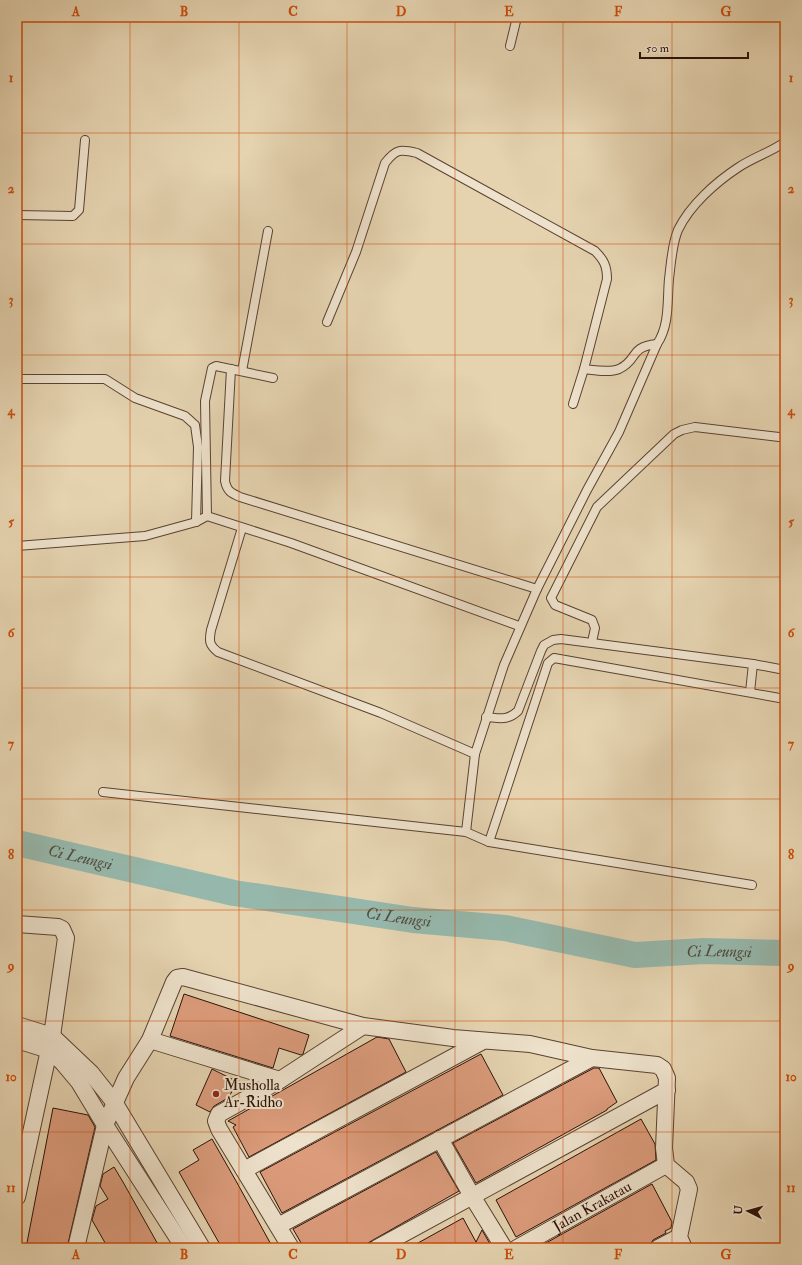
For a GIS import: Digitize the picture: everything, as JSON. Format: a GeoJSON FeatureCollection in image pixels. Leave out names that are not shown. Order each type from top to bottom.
{"type":"FeatureCollection","features":[{"type":"Feature","properties":{"kind":"street"},"geometry":{"type":"LineString","coordinates":[[17,924],[58,927],[65,933],[66,938],[50,1043],[19,1177],[17,1197]]}},
{"type":"Feature","properties":{"kind":"street"},"geometry":{"type":"LineString","coordinates":[[76,1248],[105,1126],[114,1102],[126,1078],[150,1040],[174,982],[177,978],[183,977],[363,1026],[483,1041],[530,1044],[592,1058],[657,1065],[664,1069],[666,1074],[667,1090],[664,1148],[666,1165],[686,1182],[689,1190],[682,1242],[658,1248]]}},
{"type":"Feature","properties":{"kind":"street"},"geometry":{"type":"LineString","coordinates":[[17,1025],[50,1043],[92,1073],[114,1102],[202,1248]]}},
{"type":"Feature","properties":{"kind":"street"},"geometry":{"type":"LineString","coordinates":[[291,1248],[219,1129],[216,1121],[219,1114],[280,1080],[363,1026]]}},
{"type":"Feature","properties":{"kind":"street"},"geometry":{"type":"LineString","coordinates":[[17,1040],[50,1043]]}},
{"type":"Feature","properties":{"kind":"street"},"geometry":{"type":"LineString","coordinates":[[150,1040],[280,1080]]}},
{"type":"Feature","properties":{"kind":"street"},"geometry":{"type":"LineString","coordinates":[[244,1170],[483,1041]]}},
{"type":"Feature","properties":{"kind":"street"},"geometry":{"type":"LineString","coordinates":[[50,1043],[63,1063],[80,1082],[105,1126],[184,1248]]}},
{"type":"Feature","properties":{"kind":"street"},"geometry":{"type":"LineString","coordinates":[[278,1226],[592,1058]]}},
{"type":"Feature","properties":{"kind":"street"},"geometry":{"type":"LineString","coordinates":[[377,1248],[667,1090]]}},
{"type":"Feature","properties":{"kind":"street"},"geometry":{"type":"LineString","coordinates":[[440,1139],[472,1196],[504,1248]]}},
{"type":"Feature","properties":{"kind":"street","name":"Jalan Krakatau"},"geometry":{"type":"LineString","coordinates":[[518,1248],[666,1165]]}},
{"type":"Feature","properties":{"kind":"street"},"geometry":{"type":"LineString","coordinates":[[80,1232],[89,1248]]}},
{"type":"Feature","properties":{"kind":"lane"},"geometry":{"type":"LineString","coordinates":[[510,46],[517,17]]}},
{"type":"Feature","properties":{"kind":"lane"},"geometry":{"type":"LineString","coordinates":[[17,214],[73,216],[77,214],[80,203],[85,140]]}},
{"type":"Feature","properties":{"kind":"lane"},"geometry":{"type":"LineString","coordinates":[[466,832],[475,754],[486,717],[520,626],[587,490],[619,432],[657,344],[663,335],[672,258],[678,231],[698,202],[722,179],[740,166],[773,151],[785,142]]}},
{"type":"Feature","properties":{"kind":"lane"},"geometry":{"type":"LineString","coordinates":[[327,322],[356,252],[385,163],[393,153],[404,150],[424,156],[595,251],[607,266],[607,279],[584,369],[572,404]]}},
{"type":"Feature","properties":{"kind":"lane"},"geometry":{"type":"LineString","coordinates":[[242,371],[268,231]]}},
{"type":"Feature","properties":{"kind":"lane"},"geometry":{"type":"LineString","coordinates":[[584,369],[613,371],[619,369],[629,361],[639,348],[644,345],[657,344]]}},
{"type":"Feature","properties":{"kind":"lane"},"geometry":{"type":"LineString","coordinates":[[207,516],[205,401],[212,368],[216,366],[273,378]]}},
{"type":"Feature","properties":{"kind":"lane"},"geometry":{"type":"LineString","coordinates":[[231,369],[225,481],[230,492],[240,497],[537,589]]}},
{"type":"Feature","properties":{"kind":"lane"},"geometry":{"type":"LineString","coordinates":[[17,379],[105,380],[135,398],[185,416],[195,425],[198,447],[196,522]]}},
{"type":"Feature","properties":{"kind":"lane"},"geometry":{"type":"LineString","coordinates":[[592,642],[595,623],[592,620],[555,605],[551,598],[597,507],[674,434],[682,430],[696,427],[779,437]]}},
{"type":"Feature","properties":{"kind":"lane"},"geometry":{"type":"LineString","coordinates":[[17,546],[145,536],[196,522],[207,516],[291,543],[520,626]]}},
{"type":"Feature","properties":{"kind":"lane"},"geometry":{"type":"LineString","coordinates":[[242,528],[211,630],[209,641],[211,646],[218,652],[381,713],[475,754]]}},
{"type":"Feature","properties":{"kind":"lane"},"geometry":{"type":"LineString","coordinates":[[486,717],[503,719],[511,717],[518,711],[544,644],[553,640],[561,639],[592,642],[754,664],[785,670]]}},
{"type":"Feature","properties":{"kind":"lane"},"geometry":{"type":"LineString","coordinates":[[489,842],[548,663],[554,658],[785,699]]}},
{"type":"Feature","properties":{"kind":"lane"},"geometry":{"type":"LineString","coordinates":[[750,692],[754,664]]}},
{"type":"Feature","properties":{"kind":"lane"},"geometry":{"type":"LineString","coordinates":[[103,792],[466,832],[489,842],[752,885]]}},
{"type":"Feature","properties":{"kind":"building"},"geometry":{"type":"Polygon","coordinates":[[[184,994],[309,1035],[303,1054],[301,1055],[279,1048],[273,1068],[170,1036],[184,994]]]}},
{"type":"Feature","properties":{"kind":"building"},"geometry":{"type":"Polygon","coordinates":[[[377,1037],[389,1039],[406,1072],[249,1157],[233,1127],[236,1125],[228,1121],[377,1037]]]}},
{"type":"Feature","properties":{"kind":"building"},"geometry":{"type":"Polygon","coordinates":[[[481,1054],[503,1095],[282,1213],[260,1172],[481,1054]]]}},
{"type":"Feature","properties":{"kind":"building"},"geometry":{"type":"Polygon","coordinates":[[[594,1068],[599,1068],[617,1102],[607,1110],[476,1183],[453,1143],[594,1068]]]}},
{"type":"Feature","properties":{"kind":"building","name":"Musholla Ar-Ridho"},"geometry":{"type":"Polygon","coordinates":[[[212,1069],[238,1082],[228,1098],[214,1106],[210,1112],[196,1105],[212,1069]]]}},
{"type":"Feature","properties":{"kind":"building"},"geometry":{"type":"Polygon","coordinates":[[[53,1108],[88,1115],[95,1127],[67,1248],[26,1248],[53,1108]]]}},
{"type":"Feature","properties":{"kind":"building"},"geometry":{"type":"Polygon","coordinates":[[[641,1119],[655,1144],[656,1160],[516,1237],[496,1200],[641,1119]]]}},
{"type":"Feature","properties":{"kind":"building"},"geometry":{"type":"Polygon","coordinates":[[[212,1139],[273,1248],[222,1248],[179,1172],[199,1160],[193,1150],[212,1139]]]}},
{"type":"Feature","properties":{"kind":"building"},"geometry":{"type":"Polygon","coordinates":[[[436,1152],[459,1191],[359,1248],[304,1248],[293,1229],[436,1152]]]}},
{"type":"Feature","properties":{"kind":"building"},"geometry":{"type":"Polygon","coordinates":[[[114,1167],[160,1248],[108,1248],[92,1220],[96,1206],[108,1199],[100,1186],[103,1174],[114,1167]]]}},
{"type":"Feature","properties":{"kind":"building"},"geometry":{"type":"Polygon","coordinates":[[[652,1184],[672,1222],[671,1228],[665,1231],[666,1233],[653,1240],[649,1248],[537,1248],[652,1184]]]}},
{"type":"Feature","properties":{"kind":"building"},"geometry":{"type":"Polygon","coordinates":[[[463,1218],[476,1242],[482,1230],[490,1244],[488,1248],[409,1248],[463,1218]]]}},
{"type":"Feature","properties":{"kind":"waterway","name":"Ci Leungsi"},"geometry":{"type":"LineString","coordinates":[[17,843],[234,893],[413,920],[505,928],[635,955],[704,951],[785,953]]}},
{"type":"Feature","properties":{"kind":"place","name":"Musholla Ar-Ridho"},"geometry":{"type":"Point","coordinates":[216,1094]}}]}
